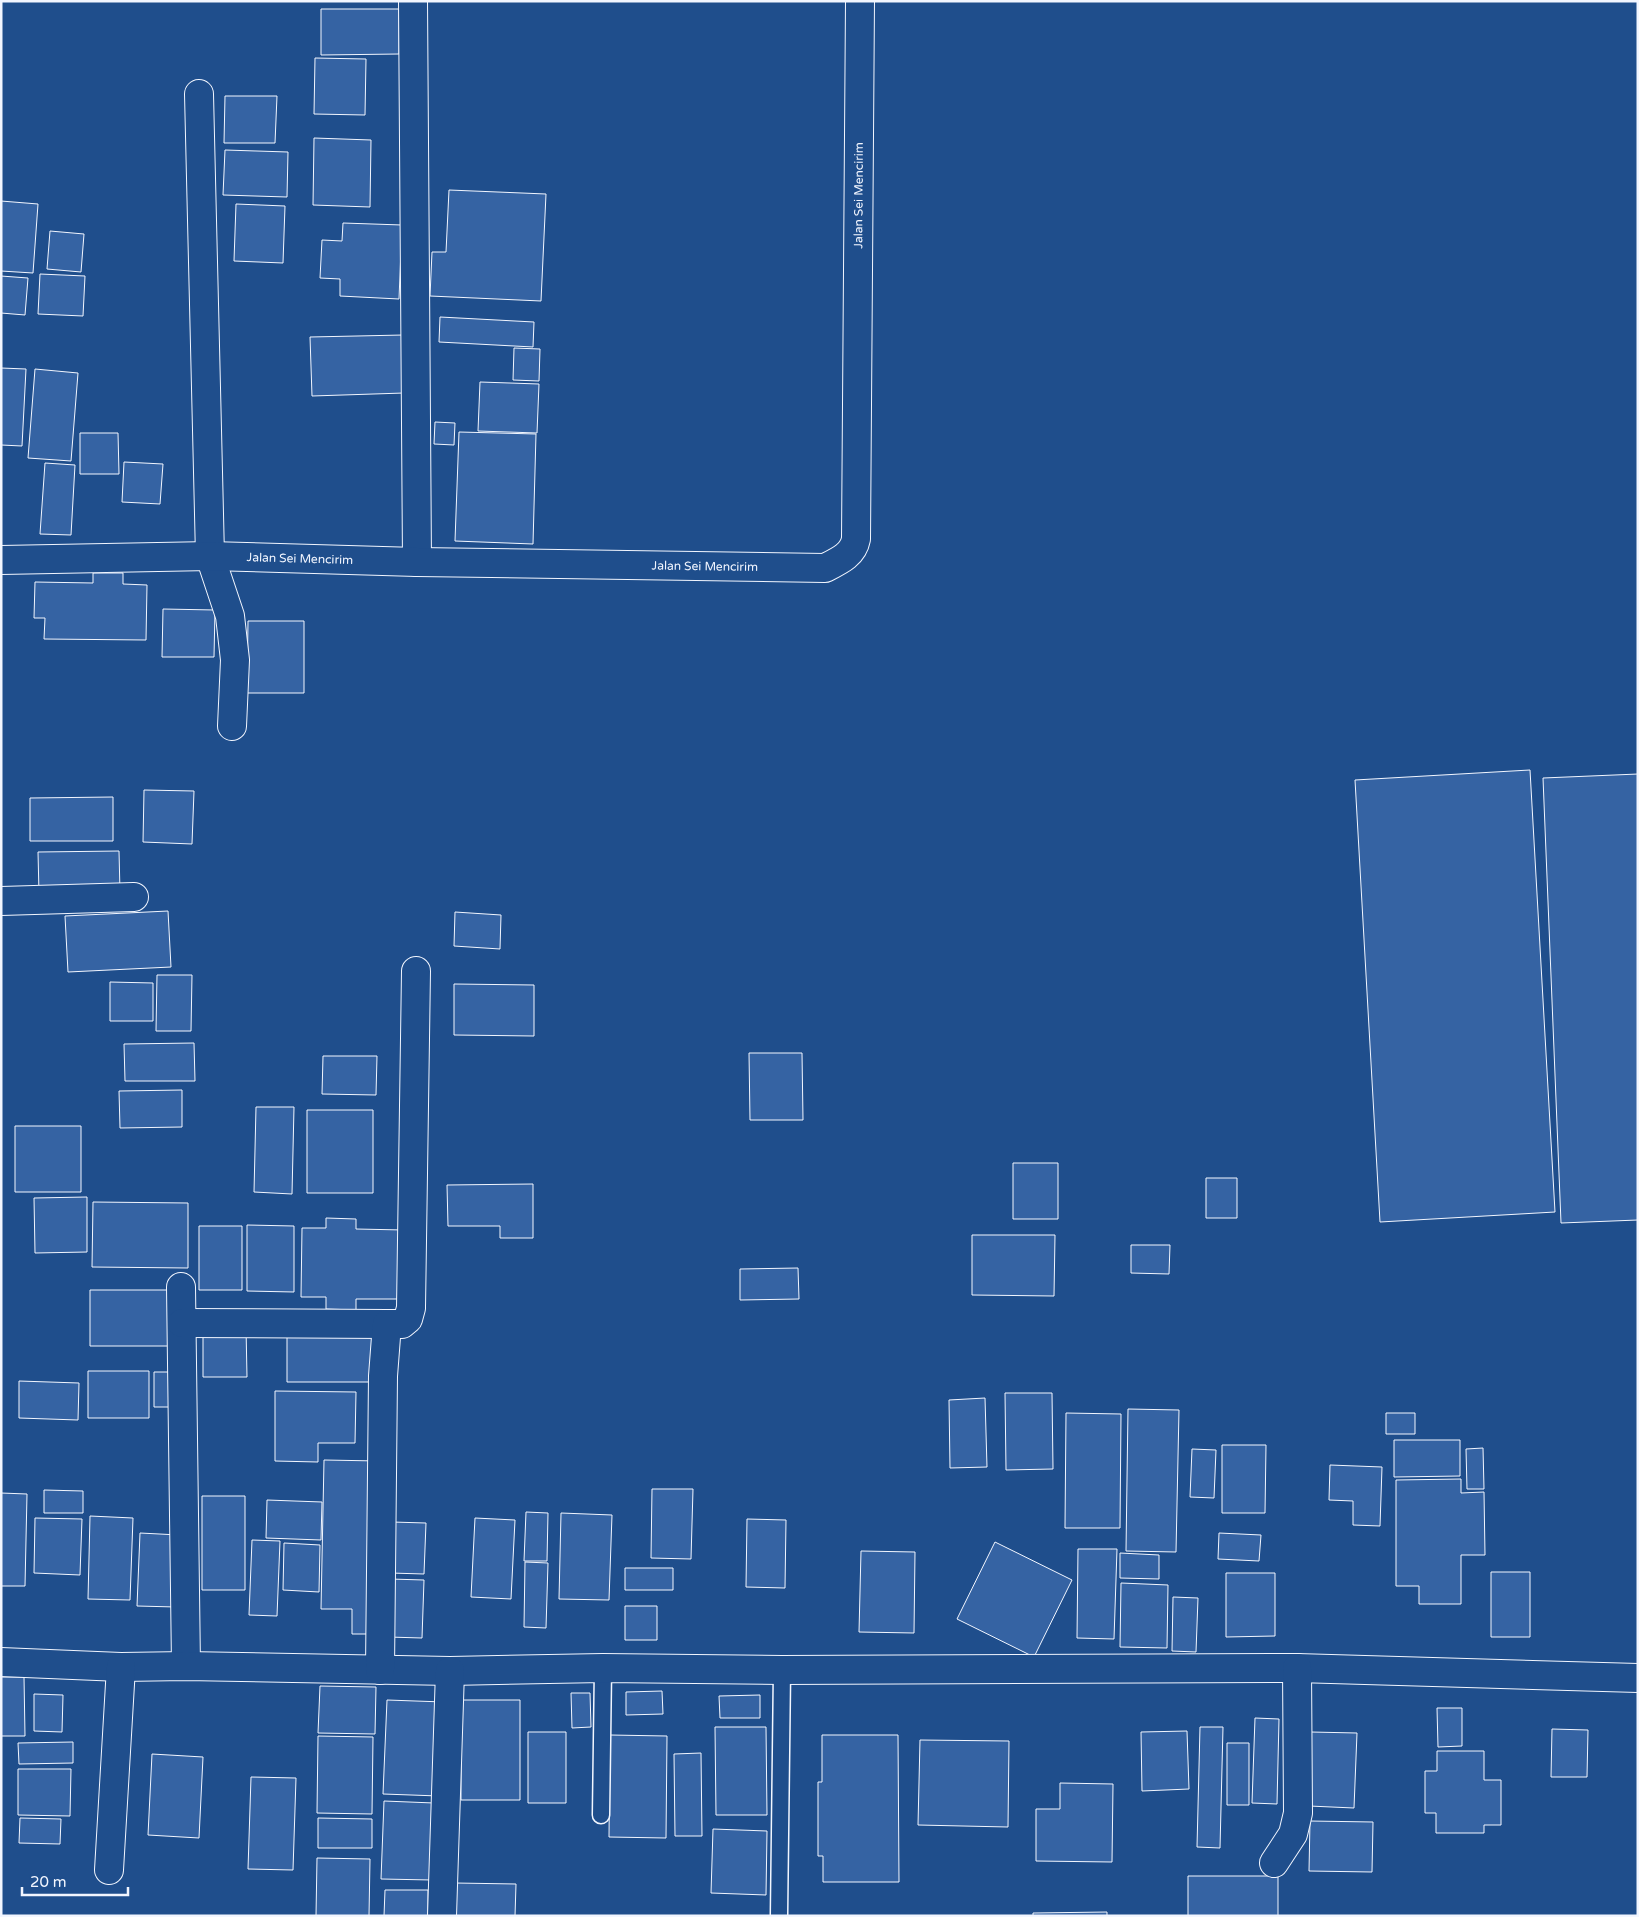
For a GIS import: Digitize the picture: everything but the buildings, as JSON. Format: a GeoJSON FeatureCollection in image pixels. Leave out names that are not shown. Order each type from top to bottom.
{"type":"FeatureCollection","features":[{"type":"Feature","properties":{"kind":"street"},"geometry":{"type":"LineString","coordinates":[[413,1],[417,562]]}},
{"type":"Feature","properties":{"kind":"street","name":"Jalan Sei Mencirim"},"geometry":{"type":"LineString","coordinates":[[1,560],[210,556],[417,562],[825,568],[838,562],[852,551],[856,540],[860,1]]}},
{"type":"Feature","properties":{"kind":"street"},"geometry":{"type":"LineString","coordinates":[[199,94],[210,556],[230,616],[235,660],[232,726]]}},
{"type":"Feature","properties":{"kind":"street"},"geometry":{"type":"LineString","coordinates":[[1,901],[134,897]]}},
{"type":"Feature","properties":{"kind":"street"},"geometry":{"type":"LineString","coordinates":[[182,1323],[402,1324],[408,1319],[411,1308],[416,971]]}},
{"type":"Feature","properties":{"kind":"street"},"geometry":{"type":"LineString","coordinates":[[181,1287],[186,1666]]}},
{"type":"Feature","properties":{"kind":"street"},"geometry":{"type":"LineString","coordinates":[[380,1670],[383,1376],[387,1324]]}},
{"type":"Feature","properties":{"kind":"street"},"geometry":{"type":"LineString","coordinates":[[1,1662],[122,1667],[186,1666],[450,1671],[603,1668],[782,1670],[1297,1668],[1638,1678]]}},
{"type":"Feature","properties":{"kind":"street"},"geometry":{"type":"LineString","coordinates":[[109,1870],[122,1667]]}},
{"type":"Feature","properties":{"kind":"street"},"geometry":{"type":"LineString","coordinates":[[1274,1863],[1293,1834],[1298,1813],[1297,1668]]}},
{"type":"Feature","properties":{"kind":"street"},"geometry":{"type":"LineString","coordinates":[[442,1916],[450,1671]]}},
{"type":"Feature","properties":{"kind":"lane"},"geometry":{"type":"LineString","coordinates":[[601,1815],[603,1668]]}},
{"type":"Feature","properties":{"kind":"lane"},"geometry":{"type":"LineString","coordinates":[[779,1916],[782,1670]]}}]}
